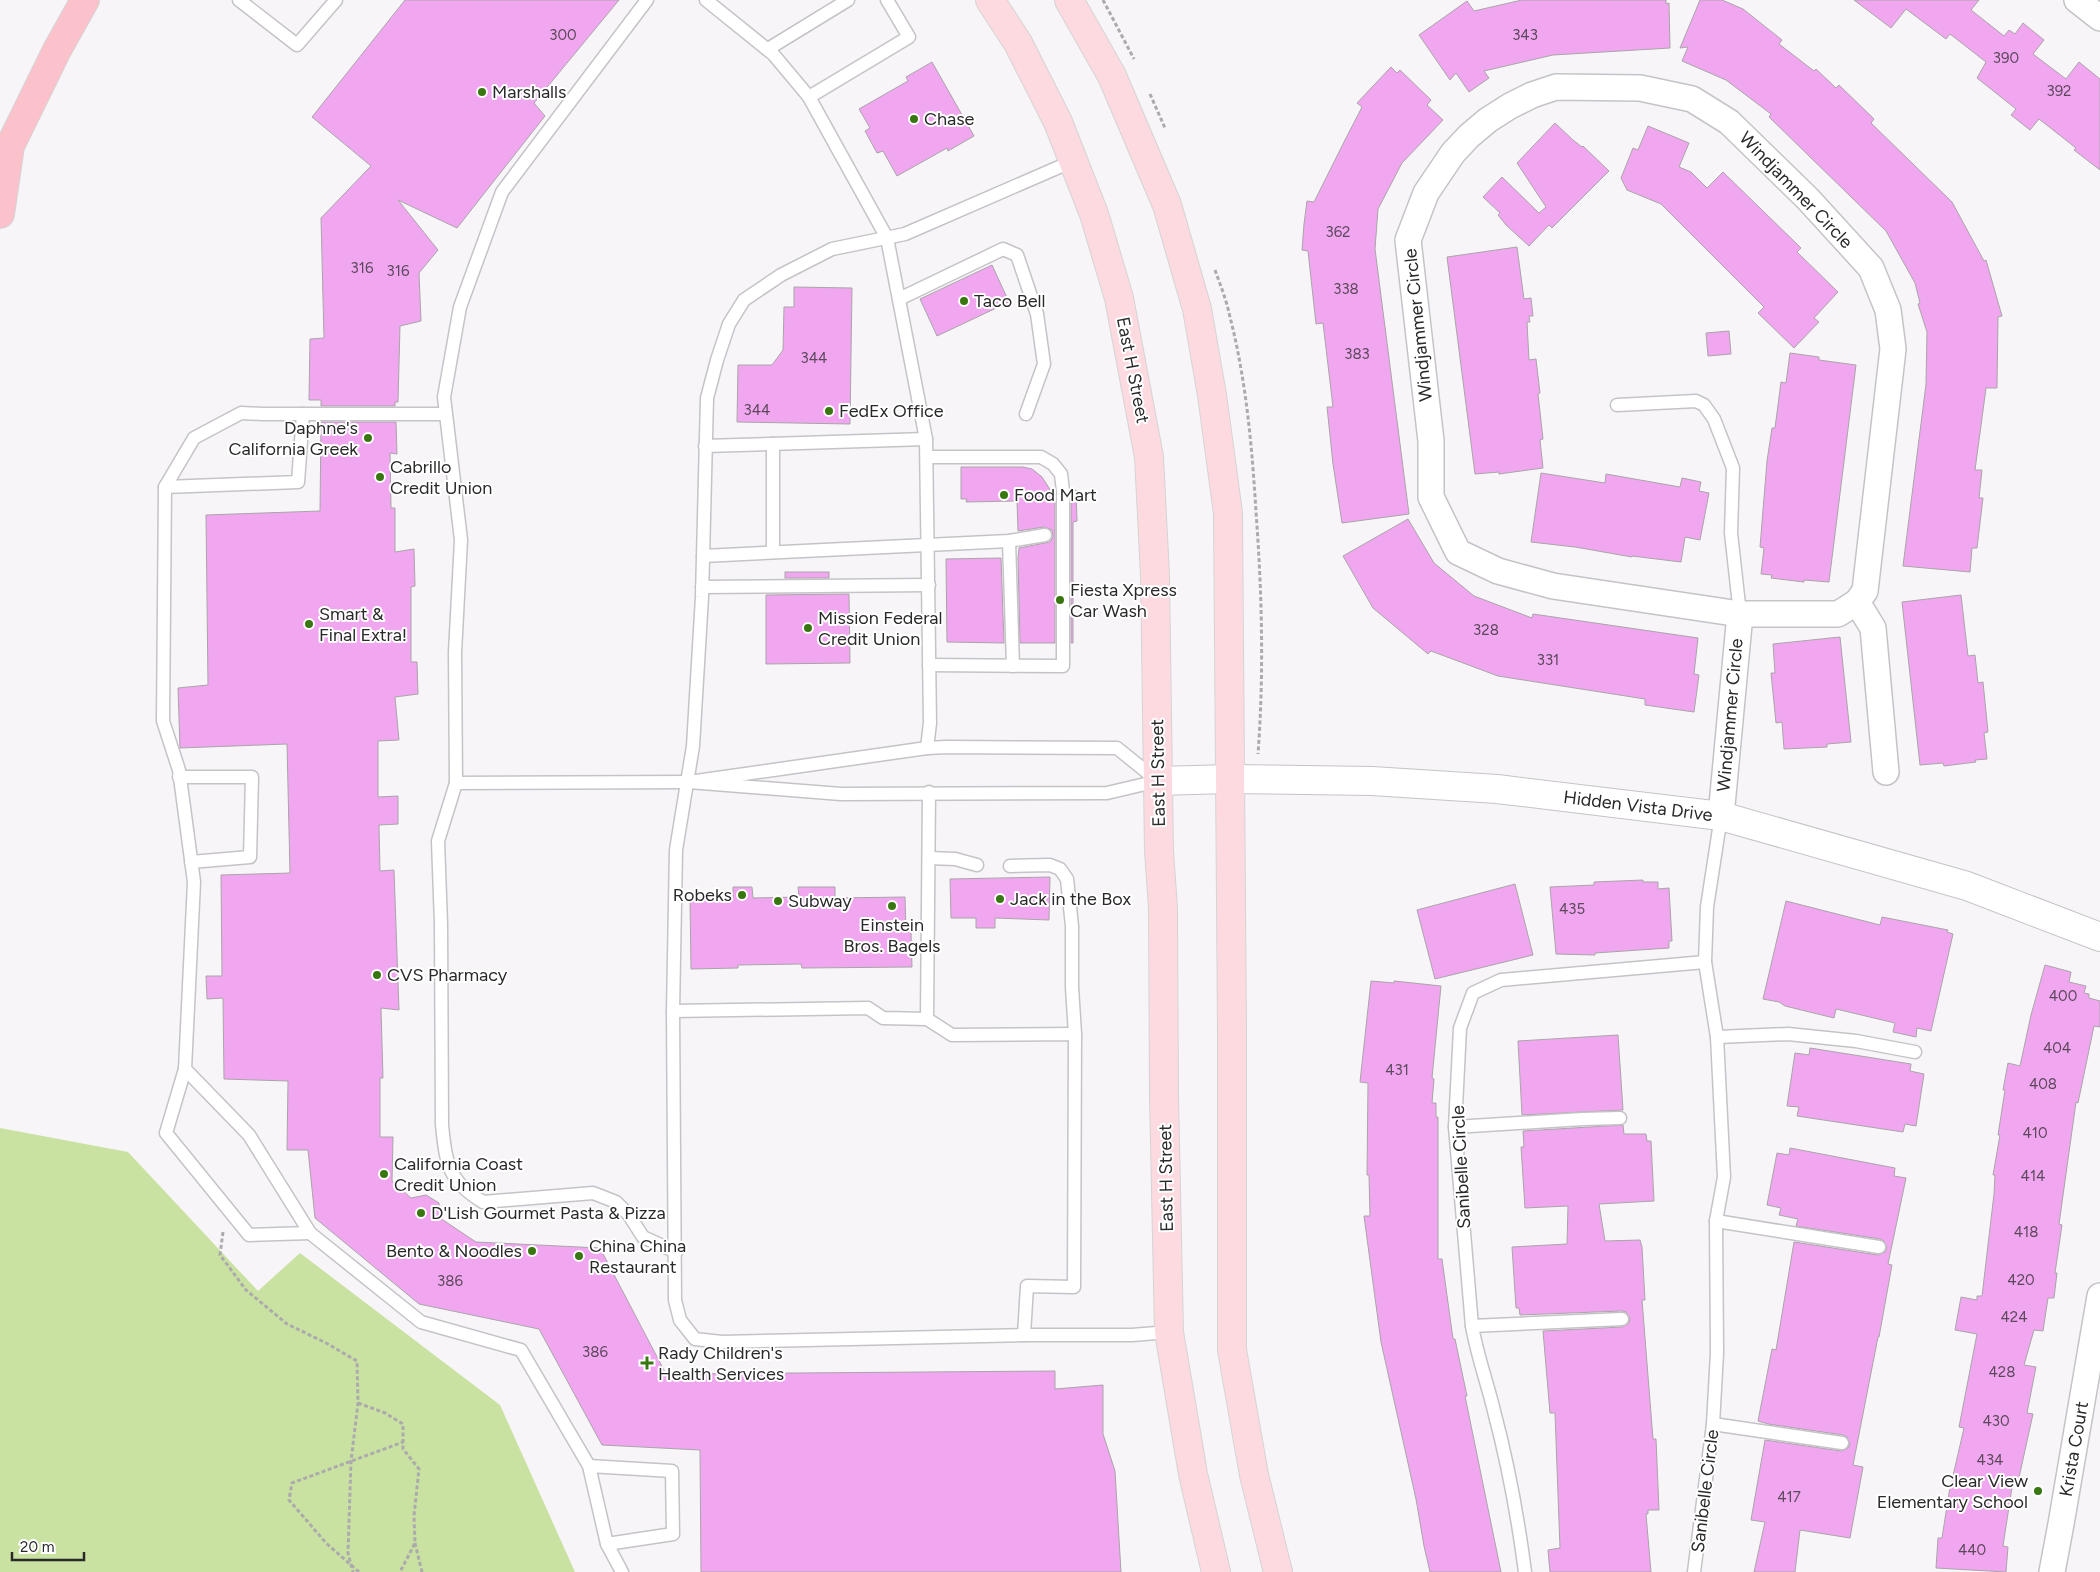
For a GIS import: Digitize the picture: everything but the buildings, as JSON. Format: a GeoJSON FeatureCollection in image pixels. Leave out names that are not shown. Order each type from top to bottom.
{"type":"FeatureCollection","features":[{"type":"Feature","properties":{"kind":"highway"},"geometry":{"type":"LineString","coordinates":[[0,214],[10,146],[57,50],[85,0]]}},
{"type":"Feature","properties":{"kind":"main road","name":"East H Street"},"geometry":{"type":"LineString","coordinates":[[990,0],[1018,43],[1058,122],[1094,214],[1119,298],[1149,456],[1155,576],[1158,851],[1163,908],[1164,1096],[1169,1332],[1193,1474],[1216,1572]]}},
{"type":"Feature","properties":{"kind":"main road"},"geometry":{"type":"LineString","coordinates":[[1069,0],[1112,76],[1167,205],[1197,309],[1212,395],[1228,513],[1232,1031],[1232,1350],[1254,1476],[1278,1572]]}},
{"type":"Feature","properties":{"kind":"street"},"geometry":{"type":"LineString","coordinates":[[2077,0],[2100,18]]}},
{"type":"Feature","properties":{"kind":"street","name":"Windjammer Circle"},"geometry":{"type":"LineString","coordinates":[[1556,87],[1640,88],[1692,99],[1729,122],[1808,199],[1871,268],[1888,310],[1894,349],[1865,591],[1857,602],[1838,614],[1740,614],[1553,586],[1498,571],[1458,552],[1431,496],[1431,440],[1408,240],[1426,193],[1452,153],[1488,120],[1532,95],[1556,87]]}},
{"type":"Feature","properties":{"kind":"street"},"geometry":{"type":"LineString","coordinates":[[1857,602],[1873,628],[1886,772]]}},
{"type":"Feature","properties":{"kind":"street","name":"Windjammer Circle"},"geometry":{"type":"LineString","coordinates":[[1721,816],[1740,614]]}},
{"type":"Feature","properties":{"kind":"street","name":"Hidden Vista Drive"},"geometry":{"type":"LineString","coordinates":[[1158,781],[1229,779],[1372,781],[1497,788],[1721,816],[1967,886],[2100,937]]}},
{"type":"Feature","properties":{"kind":"street","name":"Krista Court"},"geometry":{"type":"LineString","coordinates":[[2052,1572],[2100,1296]]}},
{"type":"Feature","properties":{"kind":"lane"},"geometry":{"type":"LineString","coordinates":[[238,0],[297,45],[336,0]]}},
{"type":"Feature","properties":{"kind":"lane"},"geometry":{"type":"LineString","coordinates":[[647,0],[502,192],[460,307],[444,397],[461,540],[455,652],[456,783],[438,841],[441,924],[442,1125],[445,1154],[454,1178],[468,1194],[483,1202],[593,1193],[616,1202],[629,1216],[643,1237],[676,1252]]}},
{"type":"Feature","properties":{"kind":"lane"},"geometry":{"type":"LineString","coordinates":[[706,0],[768,49],[809,97],[887,238],[926,438],[930,723],[927,748]]}},
{"type":"Feature","properties":{"kind":"lane"},"geometry":{"type":"LineString","coordinates":[[768,49],[848,0]]}},
{"type":"Feature","properties":{"kind":"lane"},"geometry":{"type":"LineString","coordinates":[[809,97],[909,37],[887,0]]}},
{"type":"Feature","properties":{"kind":"lane"},"geometry":{"type":"LineString","coordinates":[[1073,161],[904,234],[832,249],[781,275],[744,300],[728,324],[707,398],[702,587],[693,746],[676,850],[673,1010],[675,1300],[680,1320],[695,1339],[722,1342],[1024,1334],[1132,1335],[1169,1332]]}},
{"type":"Feature","properties":{"kind":"lane"},"geometry":{"type":"LineString","coordinates":[[899,299],[1003,249],[1016,255],[1037,314],[1044,364],[1026,414]]}},
{"type":"Feature","properties":{"kind":"lane"},"geometry":{"type":"LineString","coordinates":[[1617,406],[1696,401],[1704,405],[1714,419],[1733,468],[1731,533],[1740,614]]}},
{"type":"Feature","properties":{"kind":"lane"},"geometry":{"type":"LineString","coordinates":[[310,1233],[249,1236],[166,1133],[185,1069],[194,882],[179,777],[163,721],[165,487],[194,438],[241,413],[445,414]]}},
{"type":"Feature","properties":{"kind":"lane"},"geometry":{"type":"LineString","coordinates":[[165,487],[298,482],[303,414]]}},
{"type":"Feature","properties":{"kind":"lane"},"geometry":{"type":"LineString","coordinates":[[705,446],[926,438]]}},
{"type":"Feature","properties":{"kind":"lane"},"geometry":{"type":"LineString","coordinates":[[773,552],[774,444]]}},
{"type":"Feature","properties":{"kind":"lane"},"geometry":{"type":"LineString","coordinates":[[927,457],[1041,457],[1053,464],[1061,474],[1064,522],[1063,666],[929,665]]}},
{"type":"Feature","properties":{"kind":"lane"},"geometry":{"type":"LineString","coordinates":[[703,556],[928,543],[1009,541],[1045,535]]}},
{"type":"Feature","properties":{"kind":"lane"},"geometry":{"type":"LineString","coordinates":[[1009,541],[1013,666]]}},
{"type":"Feature","properties":{"kind":"lane"},"geometry":{"type":"LineString","coordinates":[[702,587],[929,585]]}},
{"type":"Feature","properties":{"kind":"lane"},"geometry":{"type":"LineString","coordinates":[[688,782],[927,748],[1117,748],[1158,781]]}},
{"type":"Feature","properties":{"kind":"lane"},"geometry":{"type":"LineString","coordinates":[[179,777],[252,776],[250,857],[191,862]]}},
{"type":"Feature","properties":{"kind":"lane"},"geometry":{"type":"LineString","coordinates":[[456,783],[688,782],[841,794],[1108,792],[1158,781]]}},
{"type":"Feature","properties":{"kind":"lane"},"geometry":{"type":"LineString","coordinates":[[927,1019],[929,792]]}},
{"type":"Feature","properties":{"kind":"lane","name":"Sanibelle Circle"},"geometry":{"type":"LineString","coordinates":[[1694,1572],[1713,1424],[1716,1353],[1716,1221],[1724,1177],[1717,1037],[1705,962],[1707,908],[1721,816]]}},
{"type":"Feature","properties":{"kind":"lane"},"geometry":{"type":"LineString","coordinates":[[929,858],[955,859],[977,865]]}},
{"type":"Feature","properties":{"kind":"lane"},"geometry":{"type":"LineString","coordinates":[[1010,866],[1050,865],[1060,869],[1067,879],[1072,926],[1075,1034],[1074,1287],[1027,1286],[1024,1334]]}},
{"type":"Feature","properties":{"kind":"lane","name":"Sanibelle Circle"},"geometry":{"type":"LineString","coordinates":[[1526,1572],[1518,1514],[1494,1411],[1476,1350],[1472,1326],[1455,1127],[1460,1028],[1473,993],[1501,980],[1705,962]]}},
{"type":"Feature","properties":{"kind":"lane"},"geometry":{"type":"LineString","coordinates":[[673,1010],[868,1008],[883,1018],[927,1019],[952,1035],[1075,1034]]}},
{"type":"Feature","properties":{"kind":"lane"},"geometry":{"type":"LineString","coordinates":[[1717,1037],[1788,1034],[1856,1041],[1916,1052]]}},
{"type":"Feature","properties":{"kind":"lane"},"geometry":{"type":"LineString","coordinates":[[185,1069],[249,1135],[310,1233],[421,1322],[521,1350],[590,1466],[607,1544],[622,1572]]}},
{"type":"Feature","properties":{"kind":"lane"},"geometry":{"type":"LineString","coordinates":[[1455,1127],[1583,1118],[1620,1118]]}},
{"type":"Feature","properties":{"kind":"lane"},"geometry":{"type":"LineString","coordinates":[[1716,1221],[1880,1248]]}},
{"type":"Feature","properties":{"kind":"lane"},"geometry":{"type":"LineString","coordinates":[[1472,1326],[1622,1319]]}},
{"type":"Feature","properties":{"kind":"lane"},"geometry":{"type":"LineString","coordinates":[[1713,1424],[1842,1443]]}},
{"type":"Feature","properties":{"kind":"lane"},"geometry":{"type":"LineString","coordinates":[[590,1466],[672,1471],[673,1534],[607,1544]]}},
{"type":"Feature","properties":{"kind":"path"},"geometry":{"type":"LineString","coordinates":[[226,1207],[220,1255],[246,1290],[287,1324],[357,1360],[358,1403],[350,1461],[348,1553],[353,1572]]}},
{"type":"Feature","properties":{"kind":"path"},"geometry":{"type":"LineString","coordinates":[[358,1403],[385,1413],[403,1424],[403,1449],[419,1469],[414,1516],[415,1543],[422,1572]]}},
{"type":"Feature","properties":{"kind":"path"},"geometry":{"type":"LineString","coordinates":[[359,1572],[326,1542],[289,1500],[292,1483],[403,1442]]}},
{"type":"Feature","properties":{"kind":"path"},"geometry":{"type":"LineString","coordinates":[[400,1572],[415,1543]]}},
{"type":"Feature","properties":{"kind":"green space"},"geometry":{"type":"Polygon","coordinates":[[[0,1128],[128,1152],[258,1291],[300,1253],[500,1405],[575,1572],[0,1572],[0,1128]]]}},
{"type":"Feature","properties":{"kind":"place","name":"Marshalls"},"geometry":{"type":"Point","coordinates":[482,92]}},
{"type":"Feature","properties":{"kind":"place","name":"Chase"},"geometry":{"type":"Point","coordinates":[914,119]}},
{"type":"Feature","properties":{"kind":"place","name":"Taco Bell"},"geometry":{"type":"Point","coordinates":[964,301]}},
{"type":"Feature","properties":{"kind":"place","name":"FedEx Office"},"geometry":{"type":"Point","coordinates":[829,411]}},
{"type":"Feature","properties":{"kind":"place","name":"Daphne's California Greek"},"geometry":{"type":"Point","coordinates":[368,438]}},
{"type":"Feature","properties":{"kind":"place","name":"Cabrillo Credit Union"},"geometry":{"type":"Point","coordinates":[380,477]}},
{"type":"Feature","properties":{"kind":"place","name":"Food Mart"},"geometry":{"type":"Point","coordinates":[1004,495]}},
{"type":"Feature","properties":{"kind":"place","name":"Fiesta Xpress Car Wash"},"geometry":{"type":"Point","coordinates":[1060,600]}},
{"type":"Feature","properties":{"kind":"place","name":"Smart & Final Extra!"},"geometry":{"type":"Point","coordinates":[309,624]}},
{"type":"Feature","properties":{"kind":"place","name":"Mission Federal Credit Union"},"geometry":{"type":"Point","coordinates":[808,628]}},
{"type":"Feature","properties":{"kind":"place","name":"Robeks"},"geometry":{"type":"Point","coordinates":[742,895]}},
{"type":"Feature","properties":{"kind":"place","name":"Jack in the Box"},"geometry":{"type":"Point","coordinates":[1000,899]}},
{"type":"Feature","properties":{"kind":"place","name":"Subway"},"geometry":{"type":"Point","coordinates":[778,901]}},
{"type":"Feature","properties":{"kind":"place","name":"Einstein Bros. Bagels"},"geometry":{"type":"Point","coordinates":[892,906]}},
{"type":"Feature","properties":{"kind":"place","name":"CVS Pharmacy"},"geometry":{"type":"Point","coordinates":[377,975]}},
{"type":"Feature","properties":{"kind":"place","name":"California Coast Credit Union"},"geometry":{"type":"Point","coordinates":[384,1174]}},
{"type":"Feature","properties":{"kind":"place","name":"D'Lish Gourmet Pasta & Pizza"},"geometry":{"type":"Point","coordinates":[421,1213]}},
{"type":"Feature","properties":{"kind":"place","name":"Bento & Noodles"},"geometry":{"type":"Point","coordinates":[532,1251]}},
{"type":"Feature","properties":{"kind":"place","name":"China China Restaurant"},"geometry":{"type":"Point","coordinates":[579,1256]}},
{"type":"Feature","properties":{"kind":"place","name":"Rady Children's Health Services"},"geometry":{"type":"Point","coordinates":[647,1363]}},
{"type":"Feature","properties":{"kind":"place","name":"Clear View Elementary School"},"geometry":{"type":"Point","coordinates":[2038,1491]}}]}
